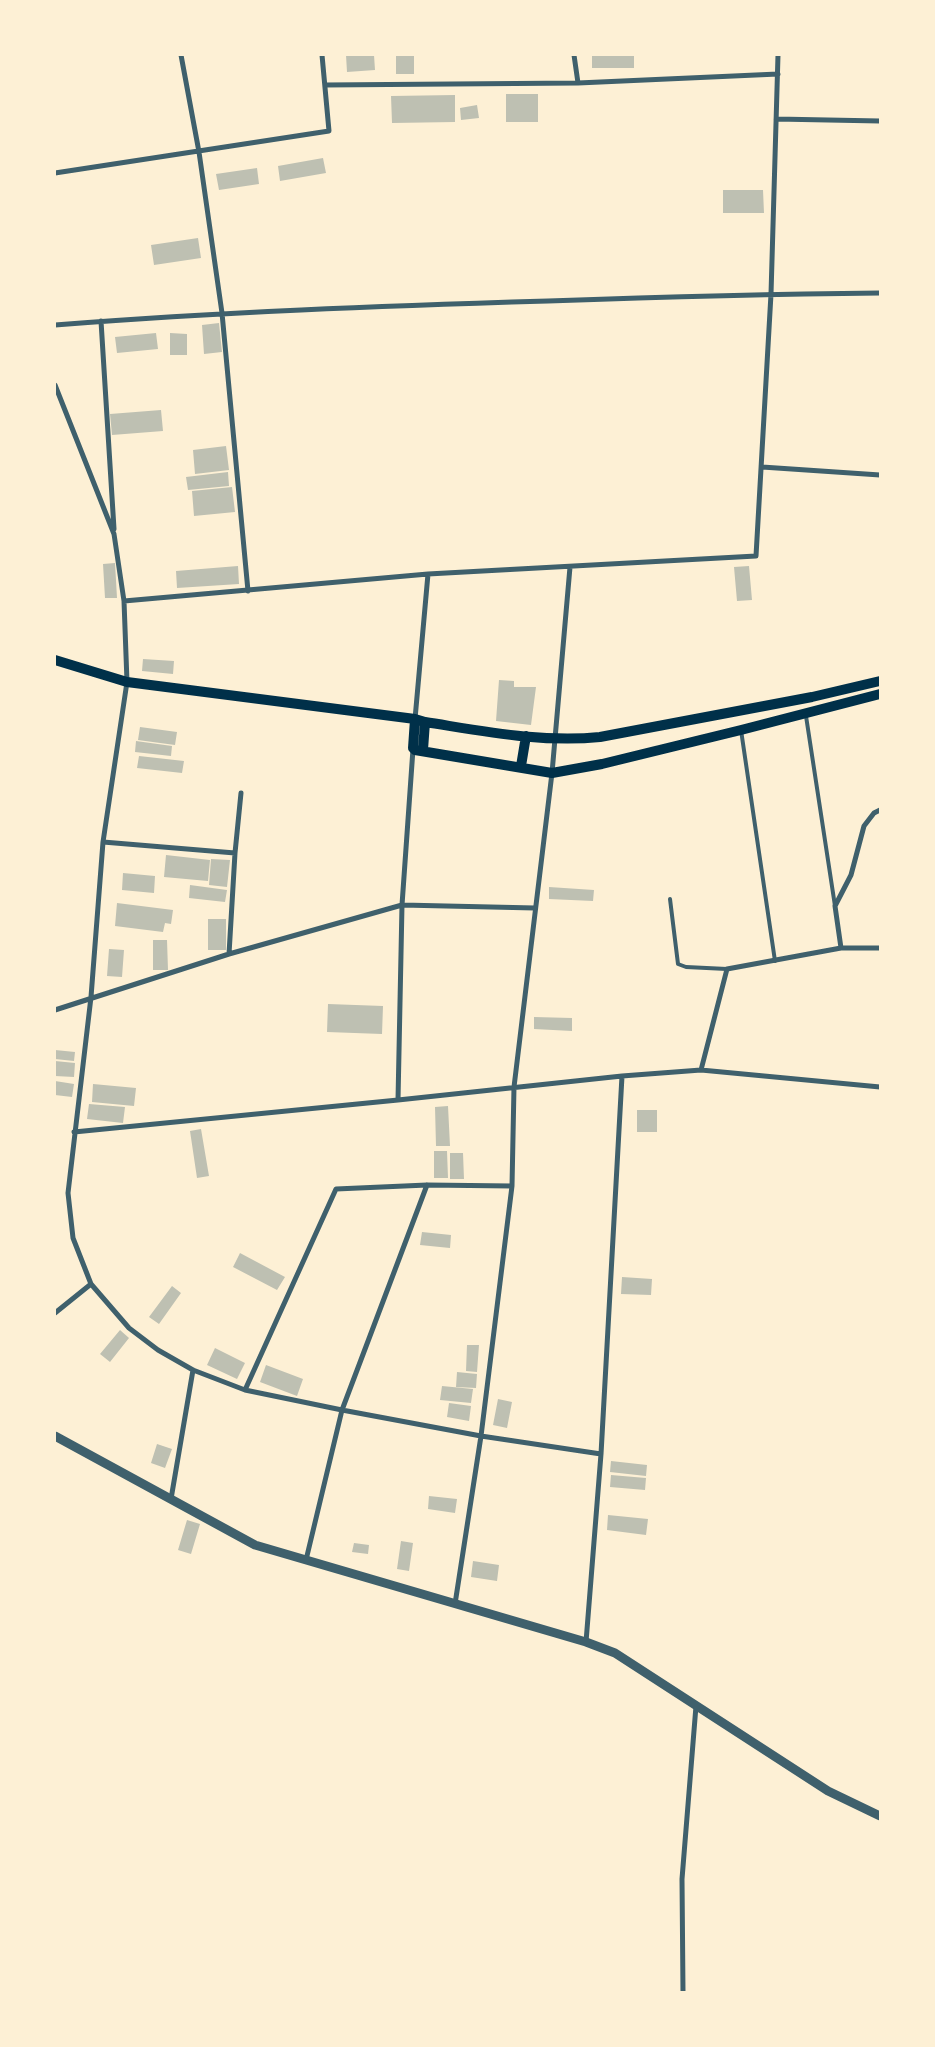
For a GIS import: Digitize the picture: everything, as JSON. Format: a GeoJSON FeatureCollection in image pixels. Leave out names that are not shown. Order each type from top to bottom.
{"type":"FeatureCollection","features":[{"type":"Feature","properties":{"kind":"main road"},"geometry":{"type":"LineString","coordinates":[[55,660],[127,682],[565,740],[600,737],[812,697],[880,681]]}},
{"type":"Feature","properties":{"kind":"main road"},"geometry":{"type":"LineString","coordinates":[[418,749],[552,773],[602,764],[880,694]]}},
{"type":"Feature","properties":{"kind":"main road"},"geometry":{"type":"LineString","coordinates":[[414,719],[418,749]]}},
{"type":"Feature","properties":{"kind":"main road"},"geometry":{"type":"LineString","coordinates":[[418,749],[425,722]]}},
{"type":"Feature","properties":{"kind":"main road"},"geometry":{"type":"LineString","coordinates":[[521,766],[526,736]]}},
{"type":"Feature","properties":{"kind":"street"},"geometry":{"type":"LineString","coordinates":[[181,55],[199,152],[222,313],[248,591]]}},
{"type":"Feature","properties":{"kind":"street"},"geometry":{"type":"LineString","coordinates":[[55,173],[329,131],[322,55]]}},
{"type":"Feature","properties":{"kind":"street"},"geometry":{"type":"LineString","coordinates":[[574,55],[578,83]]}},
{"type":"Feature","properties":{"kind":"street"},"geometry":{"type":"LineString","coordinates":[[124,601],[428,574],[756,556],[770,294],[778,55]]}},
{"type":"Feature","properties":{"kind":"street"},"geometry":{"type":"LineString","coordinates":[[325,85],[578,83],[778,74]]}},
{"type":"Feature","properties":{"kind":"street"},"geometry":{"type":"LineString","coordinates":[[776,119],[880,121]]}},
{"type":"Feature","properties":{"kind":"street"},"geometry":{"type":"LineString","coordinates":[[55,325],[222,313],[374,306],[770,294],[880,293]]}},
{"type":"Feature","properties":{"kind":"street"},"geometry":{"type":"LineString","coordinates":[[101,322],[114,534],[124,601],[127,682],[102,842],[91,997],[68,1193],[73,1238],[91,1284],[129,1328],[158,1350],[193,1370],[245,1390],[480,1436],[601,1454]]}},
{"type":"Feature","properties":{"kind":"street"},"geometry":{"type":"LineString","coordinates":[[55,385],[114,534]]}},
{"type":"Feature","properties":{"kind":"street"},"geometry":{"type":"LineString","coordinates":[[762,467],[880,476]]}},
{"type":"Feature","properties":{"kind":"street"},"geometry":{"type":"LineString","coordinates":[[454,1605],[480,1436],[512,1186],[514,1087],[552,773],[570,567]]}},
{"type":"Feature","properties":{"kind":"street"},"geometry":{"type":"LineString","coordinates":[[414,719],[428,574]]}},
{"type":"Feature","properties":{"kind":"street"},"geometry":{"type":"LineString","coordinates":[[398,1100],[402,905],[418,749]]}},
{"type":"Feature","properties":{"kind":"street"},"geometry":{"type":"LineString","coordinates":[[229,954],[240,793]]}},
{"type":"Feature","properties":{"kind":"street"},"geometry":{"type":"LineString","coordinates":[[841,948],[835,906],[851,875],[864,826],[874,813],[880,810]]}},
{"type":"Feature","properties":{"kind":"street"},"geometry":{"type":"LineString","coordinates":[[102,842],[235,852]]}},
{"type":"Feature","properties":{"kind":"street"},"geometry":{"type":"LineString","coordinates":[[55,1010],[229,954],[402,905],[535,908]]}},
{"type":"Feature","properties":{"kind":"street"},"geometry":{"type":"LineString","coordinates":[[701,1070],[726,969],[841,948],[880,948]]}},
{"type":"Feature","properties":{"kind":"street"},"geometry":{"type":"LineString","coordinates":[[74,1132],[622,1076],[701,1070],[880,1088]]}},
{"type":"Feature","properties":{"kind":"street"},"geometry":{"type":"LineString","coordinates":[[586,1642],[601,1454],[622,1076]]}},
{"type":"Feature","properties":{"kind":"street"},"geometry":{"type":"LineString","coordinates":[[245,1390],[336,1189],[427,1185],[512,1186]]}},
{"type":"Feature","properties":{"kind":"street"},"geometry":{"type":"LineString","coordinates":[[306,1561],[342,1410],[427,1185]]}},
{"type":"Feature","properties":{"kind":"street"},"geometry":{"type":"LineString","coordinates":[[55,1313],[91,1284]]}},
{"type":"Feature","properties":{"kind":"street"},"geometry":{"type":"LineString","coordinates":[[171,1499],[193,1370]]}},
{"type":"Feature","properties":{"kind":"street"},"geometry":{"type":"LineString","coordinates":[[55,1436],[255,1545],[454,1605],[586,1642],[615,1653],[828,1791],[880,1816]]}},
{"type":"Feature","properties":{"kind":"street"},"geometry":{"type":"LineString","coordinates":[[683,1992],[682,1879],[696,1706]]}},
{"type":"Feature","properties":{"kind":"lane"},"geometry":{"type":"LineString","coordinates":[[805,714],[835,906]]}},
{"type":"Feature","properties":{"kind":"lane"},"geometry":{"type":"LineString","coordinates":[[741,730],[775,961]]}},
{"type":"Feature","properties":{"kind":"lane"},"geometry":{"type":"LineString","coordinates":[[670,899],[678,964],[686,967],[726,969]]}},
{"type":"Feature","properties":{"kind":"building"},"geometry":{"type":"Polygon","coordinates":[[[346,55],[374,55],[375,70],[347,72],[346,55]]]}},
{"type":"Feature","properties":{"kind":"building"},"geometry":{"type":"Polygon","coordinates":[[[396,55],[414,55],[414,74],[396,74],[396,55]]]}},
{"type":"Feature","properties":{"kind":"building"},"geometry":{"type":"Polygon","coordinates":[[[592,55],[634,55],[634,68],[592,68],[592,55]]]}},
{"type":"Feature","properties":{"kind":"building"},"geometry":{"type":"Polygon","coordinates":[[[506,94],[538,94],[538,122],[506,122],[506,94]]]}},
{"type":"Feature","properties":{"kind":"building"},"geometry":{"type":"Polygon","coordinates":[[[455,95],[455,122],[392,123],[391,96],[455,95]]]}},
{"type":"Feature","properties":{"kind":"building"},"geometry":{"type":"Polygon","coordinates":[[[477,105],[479,118],[461,120],[460,108],[477,105]]]}},
{"type":"Feature","properties":{"kind":"building"},"geometry":{"type":"Polygon","coordinates":[[[323,158],[326,173],[280,181],[278,166],[323,158]]]}},
{"type":"Feature","properties":{"kind":"building"},"geometry":{"type":"Polygon","coordinates":[[[257,168],[259,184],[219,190],[216,174],[257,168]]]}},
{"type":"Feature","properties":{"kind":"building"},"geometry":{"type":"Polygon","coordinates":[[[723,190],[763,190],[764,213],[723,213],[723,190]]]}},
{"type":"Feature","properties":{"kind":"building"},"geometry":{"type":"Polygon","coordinates":[[[198,238],[201,258],[154,265],[151,245],[198,238]]]}},
{"type":"Feature","properties":{"kind":"building"},"geometry":{"type":"Polygon","coordinates":[[[219,323],[222,352],[204,354],[202,325],[219,323]]]}},
{"type":"Feature","properties":{"kind":"building"},"geometry":{"type":"Polygon","coordinates":[[[156,333],[158,349],[117,353],[115,337],[156,333]]]}},
{"type":"Feature","properties":{"kind":"building"},"geometry":{"type":"Polygon","coordinates":[[[170,333],[187,334],[187,355],[170,355],[170,333]]]}},
{"type":"Feature","properties":{"kind":"building"},"geometry":{"type":"Polygon","coordinates":[[[161,410],[163,431],[112,435],[110,414],[161,410]]]}},
{"type":"Feature","properties":{"kind":"building"},"geometry":{"type":"Polygon","coordinates":[[[226,446],[229,470],[195,474],[193,450],[226,446]]]}},
{"type":"Feature","properties":{"kind":"building"},"geometry":{"type":"Polygon","coordinates":[[[228,472],[229,486],[188,490],[186,477],[228,472]]]}},
{"type":"Feature","properties":{"kind":"building"},"geometry":{"type":"Polygon","coordinates":[[[232,487],[235,512],[194,516],[192,491],[232,487]]]}},
{"type":"Feature","properties":{"kind":"building"},"geometry":{"type":"Polygon","coordinates":[[[115,563],[117,598],[105,598],[103,564],[115,563]]]}},
{"type":"Feature","properties":{"kind":"building"},"geometry":{"type":"Polygon","coordinates":[[[238,566],[239,584],[177,588],[176,571],[238,566]]]}},
{"type":"Feature","properties":{"kind":"building"},"geometry":{"type":"Polygon","coordinates":[[[749,566],[752,600],[737,601],[734,567],[749,566]]]}},
{"type":"Feature","properties":{"kind":"building"},"geometry":{"type":"Polygon","coordinates":[[[143,659],[174,661],[173,674],[142,671],[143,659]]]}},
{"type":"Feature","properties":{"kind":"building"},"geometry":{"type":"Polygon","coordinates":[[[499,680],[514,681],[514,687],[536,687],[531,725],[496,721],[499,680]]]}},
{"type":"Feature","properties":{"kind":"building"},"geometry":{"type":"Polygon","coordinates":[[[140,727],[177,732],[175,745],[138,740],[140,727]]]}},
{"type":"Feature","properties":{"kind":"building"},"geometry":{"type":"Polygon","coordinates":[[[136,741],[172,746],[171,756],[135,752],[136,741]]]}},
{"type":"Feature","properties":{"kind":"building"},"geometry":{"type":"Polygon","coordinates":[[[139,756],[184,761],[182,773],[137,768],[139,756]]]}},
{"type":"Feature","properties":{"kind":"building"},"geometry":{"type":"Polygon","coordinates":[[[166,855],[210,860],[208,881],[164,877],[166,855]]]}},
{"type":"Feature","properties":{"kind":"building"},"geometry":{"type":"Polygon","coordinates":[[[211,859],[230,860],[227,887],[209,885],[211,859]]]}},
{"type":"Feature","properties":{"kind":"building"},"geometry":{"type":"Polygon","coordinates":[[[123,873],[155,876],[154,893],[122,890],[123,873]]]}},
{"type":"Feature","properties":{"kind":"building"},"geometry":{"type":"Polygon","coordinates":[[[190,885],[227,890],[225,902],[189,898],[190,885]]]}},
{"type":"Feature","properties":{"kind":"building"},"geometry":{"type":"Polygon","coordinates":[[[549,887],[594,890],[593,901],[549,899],[549,887]]]}},
{"type":"Feature","properties":{"kind":"building"},"geometry":{"type":"Polygon","coordinates":[[[117,903],[173,910],[171,924],[165,923],[163,932],[115,926],[117,903]]]}},
{"type":"Feature","properties":{"kind":"building"},"geometry":{"type":"Polygon","coordinates":[[[208,919],[226,919],[226,950],[208,950],[208,919]]]}},
{"type":"Feature","properties":{"kind":"building"},"geometry":{"type":"Polygon","coordinates":[[[153,940],[167,940],[168,970],[153,970],[153,940]]]}},
{"type":"Feature","properties":{"kind":"building"},"geometry":{"type":"Polygon","coordinates":[[[109,949],[124,950],[122,977],[107,976],[109,949]]]}},
{"type":"Feature","properties":{"kind":"building"},"geometry":{"type":"Polygon","coordinates":[[[328,1004],[383,1006],[382,1034],[327,1032],[328,1004]]]}},
{"type":"Feature","properties":{"kind":"building"},"geometry":{"type":"Polygon","coordinates":[[[534,1017],[572,1018],[572,1031],[534,1029],[534,1017]]]}},
{"type":"Feature","properties":{"kind":"building"},"geometry":{"type":"Polygon","coordinates":[[[55,1050],[75,1052],[74,1061],[55,1059],[55,1050]]]}},
{"type":"Feature","properties":{"kind":"building"},"geometry":{"type":"Polygon","coordinates":[[[55,1061],[75,1063],[74,1077],[55,1076],[55,1061]]]}},
{"type":"Feature","properties":{"kind":"building"},"geometry":{"type":"Polygon","coordinates":[[[55,1081],[74,1084],[72,1097],[55,1095],[55,1081]]]}},
{"type":"Feature","properties":{"kind":"building"},"geometry":{"type":"Polygon","coordinates":[[[93,1084],[136,1088],[134,1106],[92,1102],[93,1084]]]}},
{"type":"Feature","properties":{"kind":"building"},"geometry":{"type":"Polygon","coordinates":[[[89,1104],[125,1107],[123,1123],[87,1119],[89,1104]]]}},
{"type":"Feature","properties":{"kind":"building"},"geometry":{"type":"Polygon","coordinates":[[[448,1106],[450,1146],[436,1146],[435,1107],[448,1106]]]}},
{"type":"Feature","properties":{"kind":"building"},"geometry":{"type":"Polygon","coordinates":[[[637,1110],[657,1110],[657,1132],[637,1132],[637,1110]]]}},
{"type":"Feature","properties":{"kind":"building"},"geometry":{"type":"Polygon","coordinates":[[[201,1129],[209,1176],[197,1178],[190,1131],[201,1129]]]}},
{"type":"Feature","properties":{"kind":"building"},"geometry":{"type":"Polygon","coordinates":[[[434,1151],[447,1151],[448,1178],[434,1178],[434,1151]]]}},
{"type":"Feature","properties":{"kind":"building"},"geometry":{"type":"Polygon","coordinates":[[[450,1153],[463,1153],[464,1179],[450,1179],[450,1153]]]}},
{"type":"Feature","properties":{"kind":"building"},"geometry":{"type":"Polygon","coordinates":[[[422,1232],[451,1235],[450,1248],[420,1245],[422,1232]]]}},
{"type":"Feature","properties":{"kind":"building"},"geometry":{"type":"Polygon","coordinates":[[[240,1253],[285,1277],[277,1290],[233,1267],[240,1253]]]}},
{"type":"Feature","properties":{"kind":"building"},"geometry":{"type":"Polygon","coordinates":[[[622,1277],[652,1279],[651,1295],[621,1294],[622,1277]]]}},
{"type":"Feature","properties":{"kind":"building"},"geometry":{"type":"Polygon","coordinates":[[[172,1286],[181,1293],[159,1324],[149,1317],[172,1286]]]}},
{"type":"Feature","properties":{"kind":"building"},"geometry":{"type":"Polygon","coordinates":[[[120,1330],[129,1338],[110,1362],[100,1354],[120,1330]]]}},
{"type":"Feature","properties":{"kind":"building"},"geometry":{"type":"Polygon","coordinates":[[[467,1345],[479,1345],[477,1372],[466,1371],[467,1345]]]}},
{"type":"Feature","properties":{"kind":"building"},"geometry":{"type":"Polygon","coordinates":[[[215,1348],[245,1363],[237,1379],[207,1365],[215,1348]]]}},
{"type":"Feature","properties":{"kind":"building"},"geometry":{"type":"Polygon","coordinates":[[[266,1365],[303,1379],[297,1396],[260,1382],[266,1365]]]}},
{"type":"Feature","properties":{"kind":"building"},"geometry":{"type":"Polygon","coordinates":[[[457,1372],[477,1374],[476,1388],[456,1387],[457,1372]]]}},
{"type":"Feature","properties":{"kind":"building"},"geometry":{"type":"Polygon","coordinates":[[[442,1386],[473,1389],[471,1403],[440,1400],[442,1386]]]}},
{"type":"Feature","properties":{"kind":"building"},"geometry":{"type":"Polygon","coordinates":[[[498,1399],[512,1402],[507,1428],[493,1425],[498,1399]]]}},
{"type":"Feature","properties":{"kind":"building"},"geometry":{"type":"Polygon","coordinates":[[[449,1403],[471,1406],[469,1421],[447,1417],[449,1403]]]}},
{"type":"Feature","properties":{"kind":"building"},"geometry":{"type":"Polygon","coordinates":[[[157,1444],[172,1449],[165,1468],[151,1463],[157,1444]]]}},
{"type":"Feature","properties":{"kind":"building"},"geometry":{"type":"Polygon","coordinates":[[[611,1461],[647,1465],[646,1476],[610,1472],[611,1461]]]}},
{"type":"Feature","properties":{"kind":"building"},"geometry":{"type":"Polygon","coordinates":[[[611,1475],[646,1478],[645,1490],[610,1487],[611,1475]]]}},
{"type":"Feature","properties":{"kind":"building"},"geometry":{"type":"Polygon","coordinates":[[[429,1496],[457,1499],[455,1513],[428,1509],[429,1496]]]}},
{"type":"Feature","properties":{"kind":"building"},"geometry":{"type":"Polygon","coordinates":[[[608,1515],[648,1519],[646,1535],[607,1530],[608,1515]]]}},
{"type":"Feature","properties":{"kind":"building"},"geometry":{"type":"Polygon","coordinates":[[[187,1520],[200,1524],[191,1554],[178,1550],[187,1520]]]}},
{"type":"Feature","properties":{"kind":"building"},"geometry":{"type":"Polygon","coordinates":[[[401,1541],[413,1543],[409,1571],[397,1569],[401,1541]]]}},
{"type":"Feature","properties":{"kind":"building"},"geometry":{"type":"Polygon","coordinates":[[[354,1543],[369,1545],[368,1554],[352,1552],[354,1543]]]}},
{"type":"Feature","properties":{"kind":"building"},"geometry":{"type":"Polygon","coordinates":[[[473,1561],[499,1565],[497,1581],[471,1577],[473,1561]]]}}]}
